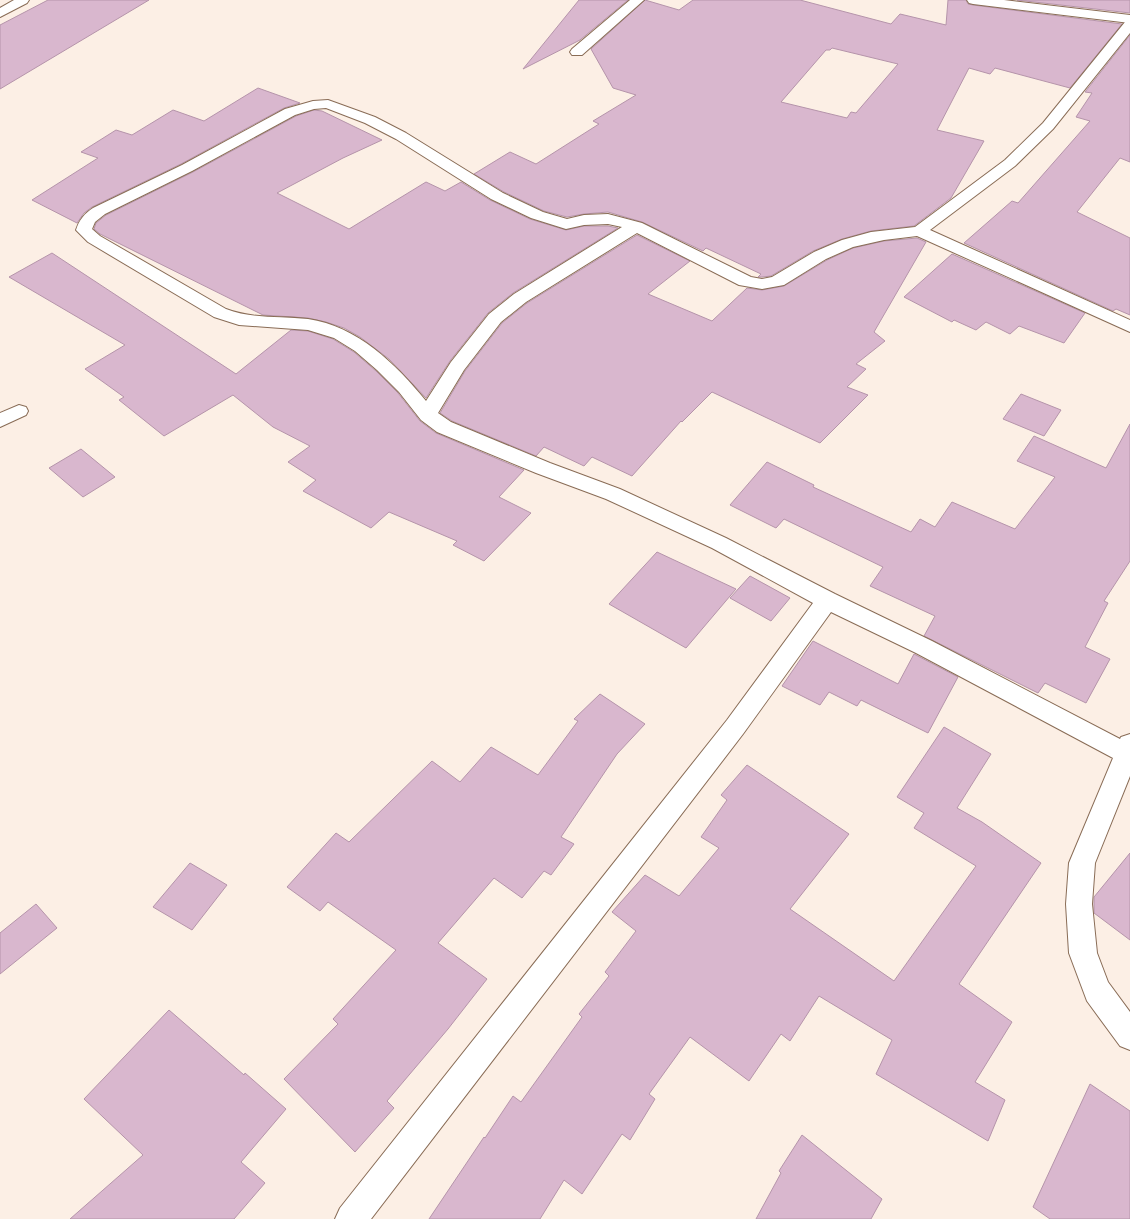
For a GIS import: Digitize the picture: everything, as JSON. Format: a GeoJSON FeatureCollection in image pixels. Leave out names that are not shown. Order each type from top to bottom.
{"type":"FeatureCollection","features":[{"type":"Feature","properties":{"kind":"street"},"geometry":{"type":"LineString","coordinates":[[0,13],[24,0]]}},
{"type":"Feature","properties":{"kind":"street"},"geometry":{"type":"LineString","coordinates":[[576,52],[638,0]]}},
{"type":"Feature","properties":{"kind":"street"},"geometry":{"type":"LineString","coordinates":[[973,0],[1130,18]]}},
{"type":"Feature","properties":{"kind":"street"},"geometry":{"type":"LineString","coordinates":[[919,231],[1016,158],[1048,126],[1130,25]]}},
{"type":"Feature","properties":{"kind":"street"},"geometry":{"type":"LineString","coordinates":[[1130,327],[919,231],[895,233],[864,239],[827,251],[778,281],[770,284],[745,281],[636,226],[608,219],[584,220],[566,224],[537,215],[497,196],[401,136],[370,120],[328,104],[320,104],[297,110],[271,121],[187,168],[100,211],[92,216],[86,223],[84,230],[94,239],[220,313],[239,320],[309,325],[340,334],[361,347],[383,366],[406,388],[428,415],[444,427],[463,436],[613,494],[719,543],[827,600],[1128,749],[1082,863],[1079,904],[1083,953],[1097,991],[1130,1036]]}},
{"type":"Feature","properties":{"kind":"street"},"geometry":{"type":"LineString","coordinates":[[428,415],[441,391],[458,366],[495,318],[520,298],[636,226]]}},
{"type":"Feature","properties":{"kind":"street"},"geometry":{"type":"LineString","coordinates":[[0,421],[19,411]]}},
{"type":"Feature","properties":{"kind":"street"},"geometry":{"type":"LineString","coordinates":[[351,1219],[480,1056],[735,727],[827,600]]}},
{"type":"Feature","properties":{"kind":"building"},"geometry":{"type":"Polygon","coordinates":[[[48,0],[149,0],[0,89],[0,25],[48,0]]]}},
{"type":"Feature","properties":{"kind":"building"},"geometry":{"type":"Polygon","coordinates":[[[579,0],[628,0],[580,40],[523,69],[579,0]]]}},
{"type":"Feature","properties":{"kind":"building"},"geometry":{"type":"Polygon","coordinates":[[[645,0],[679,10],[693,0],[800,0],[891,24],[900,14],[946,25],[948,0],[966,0],[968,4],[973,5],[1122,24],[1070,88],[995,68],[990,74],[969,68],[937,130],[984,141],[951,198],[914,226],[871,231],[842,239],[813,251],[771,276],[762,277],[758,277],[761,274],[706,248],[703,251],[642,222],[608,212],[567,217],[544,211],[504,192],[474,174],[510,152],[536,164],[599,124],[593,121],[636,95],[613,88],[591,49],[645,0]],[[832,48],[830,50],[826,50],[781,102],[847,118],[851,112],[856,113],[898,64],[832,48]]]}},
{"type":"Feature","properties":{"kind":"building"},"geometry":{"type":"Polygon","coordinates":[[[1017,0],[1130,0],[1130,13],[1017,0]]]}},
{"type":"Feature","properties":{"kind":"building"},"geometry":{"type":"Polygon","coordinates":[[[1130,35],[1130,162],[1120,158],[1077,212],[1130,238],[1130,315],[1116,309],[1113,311],[964,243],[1012,201],[1018,203],[1090,121],[1076,117],[1092,93],[1085,92],[1130,35]]]}},
{"type":"Feature","properties":{"kind":"building"},"geometry":{"type":"Polygon","coordinates":[[[258,88],[300,103],[284,108],[181,164],[92,207],[84,213],[77,223],[32,200],[98,158],[81,152],[116,130],[132,135],[173,110],[204,121],[258,88]]]}},
{"type":"Feature","properties":{"kind":"building"},"geometry":{"type":"Polygon","coordinates":[[[314,110],[322,111],[382,140],[343,158],[277,193],[349,229],[426,182],[445,191],[461,182],[490,200],[530,219],[566,230],[584,226],[608,226],[618,228],[513,293],[488,313],[450,361],[426,398],[389,359],[360,337],[344,328],[308,318],[263,315],[100,234],[94,229],[96,223],[106,215],[193,172],[296,116],[314,110]]]}},
{"type":"Feature","properties":{"kind":"building"},"geometry":{"type":"Polygon","coordinates":[[[637,235],[690,261],[648,294],[712,321],[747,288],[762,290],[784,286],[827,260],[853,248],[884,241],[917,238],[926,242],[874,332],[885,341],[856,364],[866,369],[847,387],[868,395],[820,443],[712,392],[682,422],[681,421],[632,476],[592,457],[584,466],[544,447],[536,456],[452,421],[440,413],[465,371],[502,323],[527,303],[637,235]]]}},
{"type":"Feature","properties":{"kind":"building"},"geometry":{"type":"Polygon","coordinates":[[[52,253],[236,374],[291,330],[308,331],[333,339],[354,352],[376,371],[398,393],[420,421],[436,433],[524,470],[499,497],[531,513],[484,561],[453,545],[457,541],[389,512],[371,528],[303,491],[316,480],[288,462],[310,446],[273,427],[233,395],[164,436],[119,400],[124,397],[85,369],[125,345],[9,277],[52,253]]]}},
{"type":"Feature","properties":{"kind":"building"},"geometry":{"type":"Polygon","coordinates":[[[952,254],[1085,313],[1064,343],[1019,326],[1010,334],[986,322],[976,330],[954,320],[952,322],[904,297],[952,254]]]}},
{"type":"Feature","properties":{"kind":"building"},"geometry":{"type":"Polygon","coordinates":[[[1021,394],[1061,410],[1044,436],[1003,419],[1021,394]]]}},
{"type":"Feature","properties":{"kind":"building"},"geometry":{"type":"Polygon","coordinates":[[[1130,424],[1130,561],[1104,601],[1108,603],[1085,647],[1110,659],[1086,703],[1045,683],[1038,693],[924,636],[935,616],[870,586],[883,567],[784,519],[776,528],[730,505],[767,462],[814,485],[813,487],[911,532],[920,519],[935,527],[952,502],[1015,529],[1055,477],[1017,461],[1034,436],[1106,468],[1130,424]]]}},
{"type":"Feature","properties":{"kind":"building"},"geometry":{"type":"Polygon","coordinates":[[[81,449],[115,477],[83,497],[49,468],[81,449]]]}},
{"type":"Feature","properties":{"kind":"building"},"geometry":{"type":"Polygon","coordinates":[[[657,552],[736,589],[686,648],[609,604],[657,552]]]}},
{"type":"Feature","properties":{"kind":"building"},"geometry":{"type":"Polygon","coordinates":[[[750,576],[790,598],[771,621],[730,598],[750,576]]]}},
{"type":"Feature","properties":{"kind":"building"},"geometry":{"type":"Polygon","coordinates":[[[813,641],[898,684],[914,654],[958,677],[928,733],[861,700],[857,706],[829,692],[820,705],[782,686],[813,641]]]}},
{"type":"Feature","properties":{"kind":"building"},"geometry":{"type":"Polygon","coordinates":[[[600,694],[645,724],[617,754],[561,837],[574,844],[551,875],[544,871],[522,898],[494,878],[438,943],[487,979],[448,1029],[387,1101],[394,1108],[355,1152],[284,1079],[338,1024],[333,1019],[396,950],[328,902],[320,911],[287,887],[336,833],[349,842],[432,761],[460,782],[491,747],[538,775],[578,721],[574,719],[600,694]]]}},
{"type":"Feature","properties":{"kind":"building"},"geometry":{"type":"Polygon","coordinates":[[[944,727],[991,754],[957,808],[982,822],[1041,863],[959,984],[1012,1022],[975,1082],[1005,1100],[988,1141],[876,1074],[892,1040],[819,996],[790,1041],[781,1034],[749,1081],[690,1037],[649,1094],[655,1099],[630,1140],[622,1134],[582,1194],[564,1180],[540,1219],[429,1219],[513,1096],[521,1102],[582,1017],[579,1014],[609,976],[605,972],[636,931],[612,912],[645,875],[679,896],[719,848],[701,837],[727,800],[721,795],[747,765],[849,834],[790,909],[894,981],[976,866],[914,828],[924,813],[897,797],[944,727]]]}},
{"type":"Feature","properties":{"kind":"building"},"geometry":{"type":"Polygon","coordinates":[[[1130,853],[1130,940],[1094,913],[1094,897],[1130,853]]]}},
{"type":"Feature","properties":{"kind":"building"},"geometry":{"type":"Polygon","coordinates":[[[190,863],[227,885],[192,930],[153,907],[190,863]]]}},
{"type":"Feature","properties":{"kind":"building"},"geometry":{"type":"Polygon","coordinates":[[[36,904],[57,928],[0,974],[0,933],[36,904]]]}},
{"type":"Feature","properties":{"kind":"building"},"geometry":{"type":"Polygon","coordinates":[[[169,1010],[286,1109],[241,1162],[265,1183],[234,1219],[70,1219],[143,1155],[84,1099],[169,1010]]]}},
{"type":"Feature","properties":{"kind":"building"},"geometry":{"type":"Polygon","coordinates":[[[1090,1084],[1130,1111],[1130,1219],[1050,1219],[1033,1207],[1090,1084]]]}},
{"type":"Feature","properties":{"kind":"building"},"geometry":{"type":"Polygon","coordinates":[[[802,1135],[882,1199],[871,1219],[756,1219],[781,1173],[779,1171],[802,1135]]]}}]}
